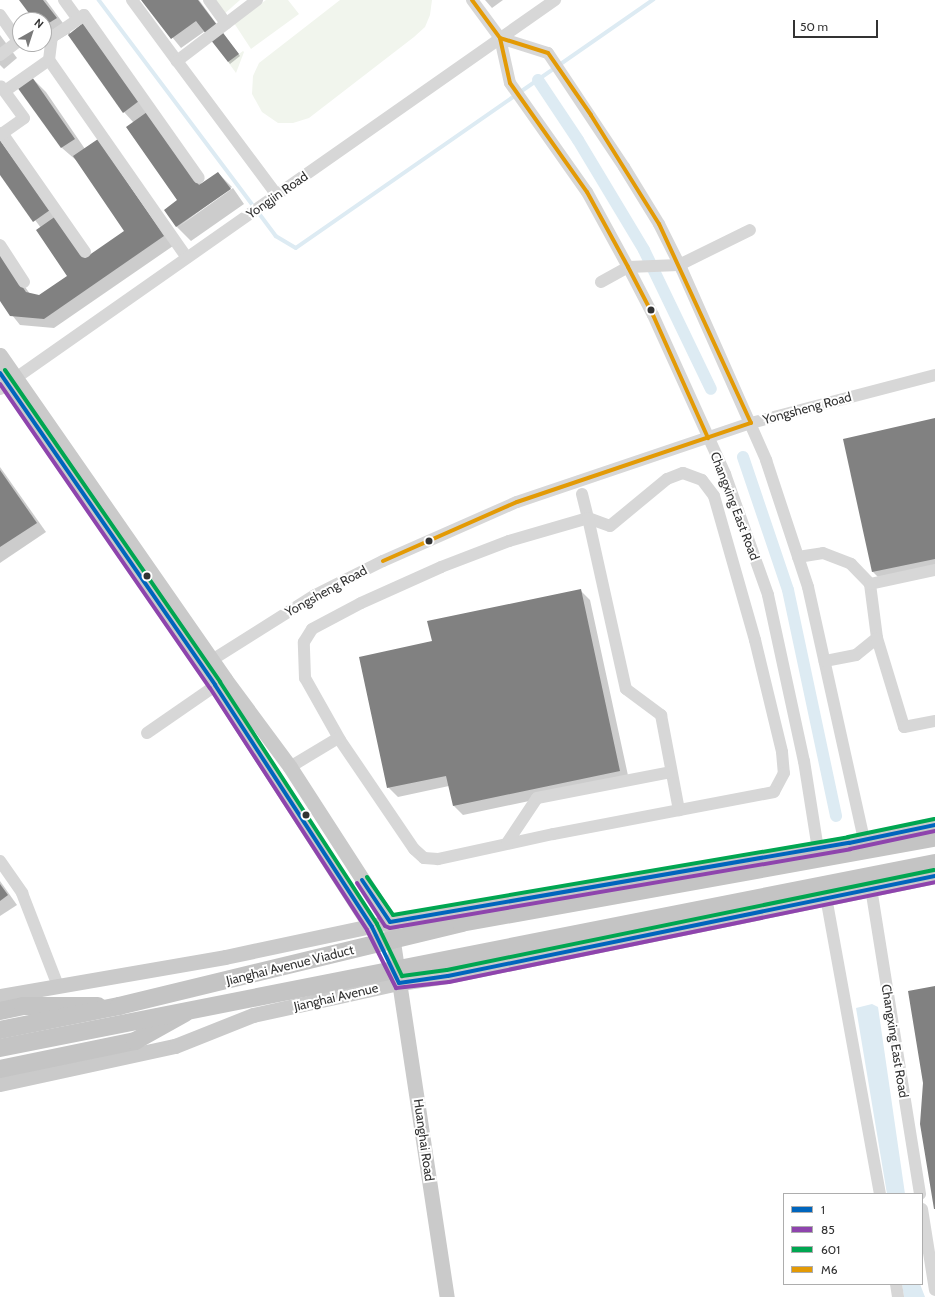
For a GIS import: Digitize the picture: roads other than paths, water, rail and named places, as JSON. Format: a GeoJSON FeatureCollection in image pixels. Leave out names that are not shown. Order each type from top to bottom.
{"type":"FeatureCollection","features":[{"type":"Feature","properties":{"kind":"highway","name":"Jianghai Avenue Viaduct"},"geometry":{"type":"LineString","coordinates":[[0,1030],[119,1006],[461,924],[935,838]]}},
{"type":"Feature","properties":{"kind":"highway","name":"Jianghai Avenue Viaduct"},"geometry":{"type":"LineString","coordinates":[[0,1048],[195,1008],[935,863]]}},
{"type":"Feature","properties":{"kind":"highway"},"geometry":{"type":"LineString","coordinates":[[0,1011],[23,1006],[119,1006]]}},
{"type":"Feature","properties":{"kind":"highway"},"geometry":{"type":"LineString","coordinates":[[0,1069],[135,1041],[195,1008]]}},
{"type":"Feature","properties":{"kind":"main road","name":"Huanghai Road"},"geometry":{"type":"LineString","coordinates":[[0,355],[6,381],[220,682],[372,927],[399,983]]}},
{"type":"Feature","properties":{"kind":"main road","name":"Huanghai Road"},"geometry":{"type":"LineString","coordinates":[[220,682],[290,767],[390,922],[447,1297]]}},
{"type":"Feature","properties":{"kind":"main road"},"geometry":{"type":"LineString","coordinates":[[0,996],[225,957],[390,922],[818,849],[935,825]]}},
{"type":"Feature","properties":{"kind":"main road","name":"Jianghai Avenue"},"geometry":{"type":"LineString","coordinates":[[0,1084],[175,1046],[253,1015],[399,983],[448,976],[826,897],[935,876]]}},
{"type":"Feature","properties":{"kind":"street"},"geometry":{"type":"LineString","coordinates":[[64,0],[78,19]]}},
{"type":"Feature","properties":{"kind":"street"},"geometry":{"type":"LineString","coordinates":[[132,0],[177,61],[273,198]]}},
{"type":"Feature","properties":{"kind":"street"},"geometry":{"type":"LineString","coordinates":[[209,0],[226,23]]}},
{"type":"Feature","properties":{"kind":"street"},"geometry":{"type":"LineString","coordinates":[[472,0],[500,38],[548,53],[655,218],[680,265],[751,423],[808,587],[864,840]]}},
{"type":"Feature","properties":{"kind":"street","name":"Yongjin Road"},"geometry":{"type":"LineString","coordinates":[[6,381],[249,215],[555,0]]}},
{"type":"Feature","properties":{"kind":"street"},"geometry":{"type":"LineString","coordinates":[[177,61],[226,23],[250,2]]}},
{"type":"Feature","properties":{"kind":"street"},"geometry":{"type":"LineString","coordinates":[[0,15],[12,31]]}},
{"type":"Feature","properties":{"kind":"street"},"geometry":{"type":"LineString","coordinates":[[52,35],[84,15],[199,178]]}},
{"type":"Feature","properties":{"kind":"street","name":"Changxing East Road"},"geometry":{"type":"LineString","coordinates":[[500,38],[510,82],[586,192],[628,267],[660,329],[725,474],[768,595],[804,761],[818,849]]}},
{"type":"Feature","properties":{"kind":"street"},"geometry":{"type":"LineString","coordinates":[[0,55],[12,46]]}},
{"type":"Feature","properties":{"kind":"street"},"geometry":{"type":"LineString","coordinates":[[49,52],[49,60],[187,258]]}},
{"type":"Feature","properties":{"kind":"street"},"geometry":{"type":"LineString","coordinates":[[49,60],[2,88],[24,118],[1,134],[85,252]]}},
{"type":"Feature","properties":{"kind":"street"},"geometry":{"type":"LineString","coordinates":[[601,282],[628,267],[680,265],[750,230]]}},
{"type":"Feature","properties":{"kind":"street"},"geometry":{"type":"LineString","coordinates":[[0,245],[24,282]]}},
{"type":"Feature","properties":{"kind":"street","name":"Yongsheng Road"},"geometry":{"type":"LineString","coordinates":[[207,663],[315,595],[382,561],[517,502],[751,423],[935,374]]}},
{"type":"Feature","properties":{"kind":"street"},"geometry":{"type":"LineString","coordinates":[[683,473],[702,480],[714,496],[768,694],[784,773],[774,792],[507,844],[438,859],[424,858],[414,849],[338,738],[305,678],[304,642],[312,628],[361,602],[441,567],[509,541],[588,518],[610,526],[667,479],[683,473]]}},
{"type":"Feature","properties":{"kind":"street"},"geometry":{"type":"LineString","coordinates":[[582,494],[626,689],[661,715],[679,810]]}},
{"type":"Feature","properties":{"kind":"street"},"geometry":{"type":"LineString","coordinates":[[798,557],[824,553],[851,564],[870,584],[877,638],[904,727],[935,721]]}},
{"type":"Feature","properties":{"kind":"street"},"geometry":{"type":"LineString","coordinates":[[870,584],[935,570]]}},
{"type":"Feature","properties":{"kind":"street"},"geometry":{"type":"LineString","coordinates":[[825,661],[856,655],[877,638]]}},
{"type":"Feature","properties":{"kind":"street"},"geometry":{"type":"LineString","coordinates":[[147,733],[220,682]]}},
{"type":"Feature","properties":{"kind":"street"},"geometry":{"type":"LineString","coordinates":[[290,767],[338,738]]}},
{"type":"Feature","properties":{"kind":"street"},"geometry":{"type":"LineString","coordinates":[[507,844],[537,798],[671,772]]}},
{"type":"Feature","properties":{"kind":"street"},"geometry":{"type":"LineString","coordinates":[[0,861],[22,892],[58,986]]}},
{"type":"Feature","properties":{"kind":"street","name":"Changxing East Road"},"geometry":{"type":"LineString","coordinates":[[871,888],[920,1193]]}},
{"type":"Feature","properties":{"kind":"street"},"geometry":{"type":"LineString","coordinates":[[826,897],[880,1193]]}},
{"type":"Feature","properties":{"kind":"street"},"geometry":{"type":"LineString","coordinates":[[923,1215],[935,1290]]}},
{"type":"Feature","properties":{"kind":"street"},"geometry":{"type":"LineString","coordinates":[[896,1285],[898,1297]]}},
{"type":"Feature","properties":{"kind":"waterway"},"geometry":{"type":"LineString","coordinates":[[99,0],[276,236],[296,248],[653,0]]}},
{"type":"Feature","properties":{"kind":"waterway"},"geometry":{"type":"LineString","coordinates":[[538,80],[578,140],[644,250],[711,389]]}},
{"type":"Feature","properties":{"kind":"waterway"},"geometry":{"type":"LineString","coordinates":[[743,457],[788,590],[836,816]]}}]}
